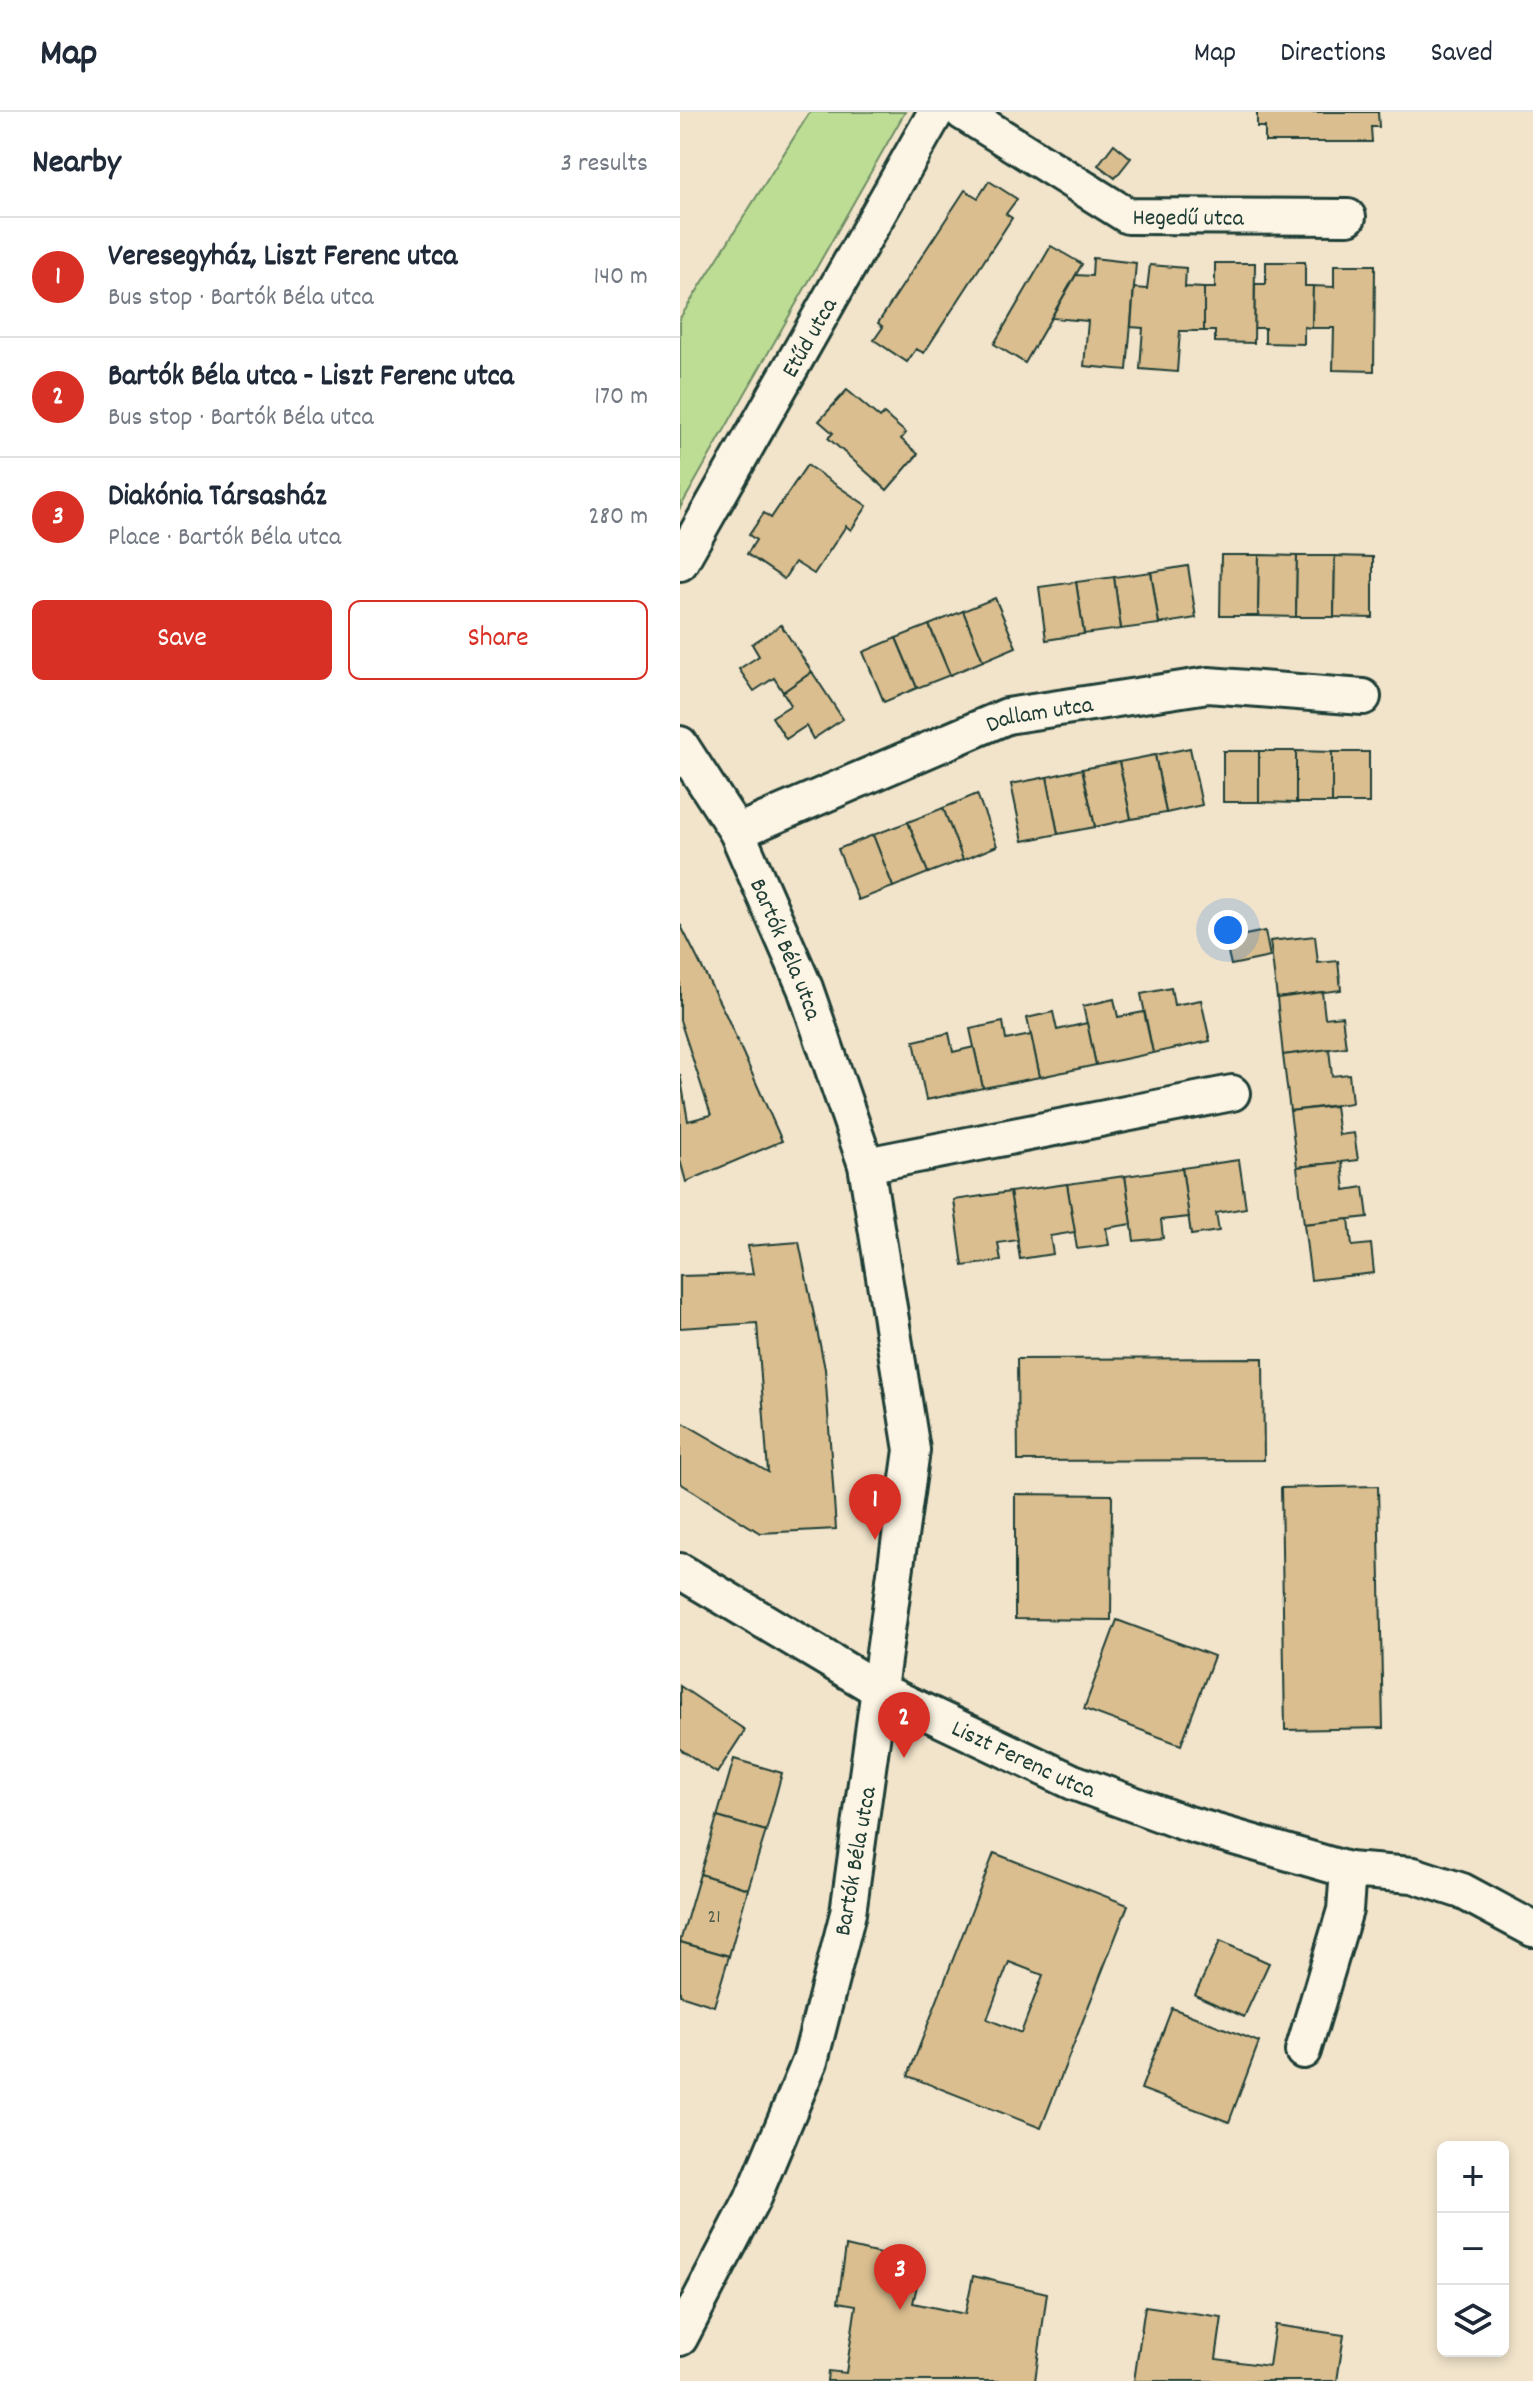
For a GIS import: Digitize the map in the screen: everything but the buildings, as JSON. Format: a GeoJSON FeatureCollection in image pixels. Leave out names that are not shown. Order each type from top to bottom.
{"type":"FeatureCollection","features":[{"type":"Feature","properties":{"kind":"street","name":"Etűd utca"},"geometry":{"type":"LineString","coordinates":[[680,563],[936,112]]}},
{"type":"Feature","properties":{"kind":"street","name":"Hegedű utca"},"geometry":{"type":"LineString","coordinates":[[962,112],[1128,216],[1348,217]]}},
{"type":"Feature","properties":{"kind":"street","name":"Dallam utca"},"geometry":{"type":"LineString","coordinates":[[737,832],[1007,716],[1208,685],[1363,697]]}},
{"type":"Feature","properties":{"kind":"street","name":"Bartók Béla utca"},"geometry":{"type":"LineString","coordinates":[[680,744],[737,832],[805,988],[866,1165],[912,1450],[848,1913],[810,2061],[752,2200],[680,2338]]}},
{"type":"Feature","properties":{"kind":"street"},"geometry":{"type":"LineString","coordinates":[[866,1165],[1232,1093]]}},
{"type":"Feature","properties":{"kind":"street","name":"Liszt Ferenc utca"},"geometry":{"type":"LineString","coordinates":[[680,1571],[881,1691],[1073,1782],[1182,1822],[1348,1870],[1413,1875],[1462,1891],[1533,1929]]}},
{"type":"Feature","properties":{"kind":"street"},"geometry":{"type":"LineString","coordinates":[[1303,2051],[1345,1910],[1348,1870]]}},
{"type":"Feature","properties":{"kind":"green space"},"geometry":{"type":"Polygon","coordinates":[[[810,112],[905,112],[680,508],[680,318],[810,112]]]}},
{"type":"Feature","properties":{"kind":"place","name":"Veresegyház, Liszt Ferenc utca"},"geometry":{"type":"Point","coordinates":[875,1540]}},
{"type":"Feature","properties":{"kind":"place","name":"Bartók Béla utca - Liszt Ferenc utca"},"geometry":{"type":"Point","coordinates":[904,1758]}},
{"type":"Feature","properties":{"kind":"place","name":"Diakónia Társasház"},"geometry":{"type":"Point","coordinates":[900,2310]}}]}
